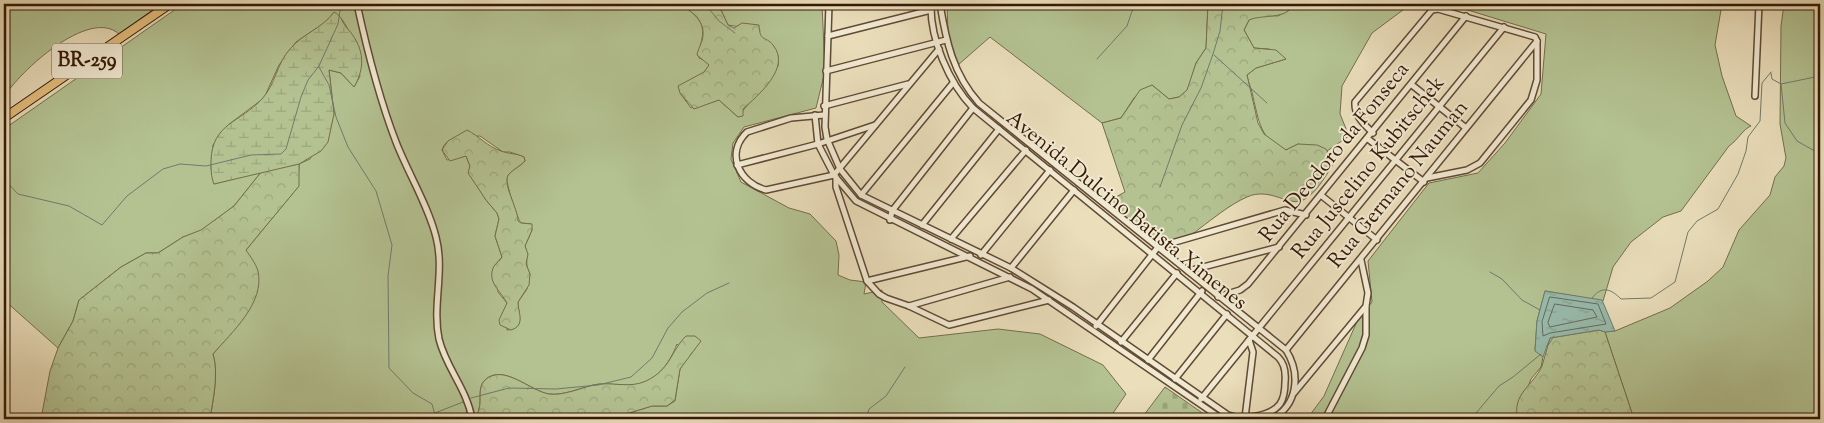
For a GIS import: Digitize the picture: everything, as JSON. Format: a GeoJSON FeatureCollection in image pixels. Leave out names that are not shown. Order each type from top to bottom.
{"type":"FeatureCollection","features":[{"type":"Feature","properties":{"kind":"highway","name":"BR-259"},"geometry":{"type":"LineString","coordinates":[[4,118],[170,4]]}},
{"type":"Feature","properties":{"kind":"street"},"geometry":{"type":"LineString","coordinates":[[356,4],[386,114],[437,238],[440,280],[436,317],[440,340],[444,354],[462,388],[472,419]]}},
{"type":"Feature","properties":{"kind":"street"},"geometry":{"type":"LineString","coordinates":[[829,4],[824,106],[827,139],[840,169],[861,195],[892,212],[1011,268],[1097,324],[1228,415],[1245,418],[1253,352],[1251,338]]}},
{"type":"Feature","properties":{"kind":"street","name":"Avenida Dulcino Batista Ximenes"},"geometry":{"type":"LineString","coordinates":[[931,4],[939,49],[953,83],[973,108],[1153,252],[1227,314],[1251,338],[1284,363],[1285,382],[1280,404],[1269,412],[1245,418]]}},
{"type":"Feature","properties":{"kind":"street","name":"Avenida Dulcino Batista Ximenes"},"geometry":{"type":"LineString","coordinates":[[940,4],[946,40],[958,75],[979,103],[1286,350]]}},
{"type":"Feature","properties":{"kind":"street"},"geometry":{"type":"LineString","coordinates":[[1755,96],[1759,4]]}},
{"type":"Feature","properties":{"kind":"street"},"geometry":{"type":"LineString","coordinates":[[1368,140],[1395,161],[1425,180],[1467,170],[1480,163],[1531,100],[1537,80],[1538,41],[1532,36],[1504,27],[1438,9],[1432,10],[1355,102],[1359,119],[1372,133]]}},
{"type":"Feature","properties":{"kind":"street"},"geometry":{"type":"LineString","coordinates":[[828,36],[931,10]]}},
{"type":"Feature","properties":{"kind":"street","name":"Rua Deodoro da Fonseca"},"geometry":{"type":"LineString","coordinates":[[1218,297],[1244,288],[1368,140],[1466,16]]}},
{"type":"Feature","properties":{"kind":"street","name":"Rua Juscelino Kubitschek"},"geometry":{"type":"LineString","coordinates":[[1198,403],[1504,27]]}},
{"type":"Feature","properties":{"kind":"street"},"geometry":{"type":"LineString","coordinates":[[826,71],[946,40]]}},
{"type":"Feature","properties":{"kind":"street","name":"Rua Germano Nauman"},"geometry":{"type":"LineString","coordinates":[[1286,350],[1538,41]]}},
{"type":"Feature","properties":{"kind":"street"},"geometry":{"type":"LineString","coordinates":[[939,49],[835,176],[836,187],[867,281],[878,294],[950,325],[1049,300]]}},
{"type":"Feature","properties":{"kind":"street"},"geometry":{"type":"LineString","coordinates":[[861,195],[953,83]]}},
{"type":"Feature","properties":{"kind":"street"},"geometry":{"type":"LineString","coordinates":[[824,106],[910,84]]}},
{"type":"Feature","properties":{"kind":"street"},"geometry":{"type":"LineString","coordinates":[[1412,85],[1466,128]]}},
{"type":"Feature","properties":{"kind":"street"},"geometry":{"type":"LineString","coordinates":[[890,220],[892,212],[973,108]]}},
{"type":"Feature","properties":{"kind":"street"},"geometry":{"type":"LineString","coordinates":[[815,115],[818,144],[835,176],[856,201],[890,220],[970,256],[1032,289],[1222,419]]}},
{"type":"Feature","properties":{"kind":"street"},"geometry":{"type":"LineString","coordinates":[[824,115],[791,118],[747,132],[738,143],[737,165],[744,179],[766,190],[835,176]]}},
{"type":"Feature","properties":{"kind":"street"},"geometry":{"type":"LineString","coordinates":[[737,165],[818,144],[827,139],[876,125]]}},
{"type":"Feature","properties":{"kind":"street"},"geometry":{"type":"LineString","coordinates":[[922,225],[999,129]]}},
{"type":"Feature","properties":{"kind":"street"},"geometry":{"type":"LineString","coordinates":[[951,239],[1026,150]]}},
{"type":"Feature","properties":{"kind":"street"},"geometry":{"type":"LineString","coordinates":[[981,254],[1050,170]]}},
{"type":"Feature","properties":{"kind":"street"},"geometry":{"type":"LineString","coordinates":[[1011,268],[1074,190]]}},
{"type":"Feature","properties":{"kind":"street"},"geometry":{"type":"LineString","coordinates":[[1322,196],[1377,240]]}},
{"type":"Feature","properties":{"kind":"street"},"geometry":{"type":"LineString","coordinates":[[1092,330],[1158,247],[1285,210],[1306,215]]}},
{"type":"Feature","properties":{"kind":"street"},"geometry":{"type":"LineString","coordinates":[[1188,271],[1279,247]]}},
{"type":"Feature","properties":{"kind":"street"},"geometry":{"type":"LineString","coordinates":[[867,281],[970,256],[974,251]]}},
{"type":"Feature","properties":{"kind":"street"},"geometry":{"type":"LineString","coordinates":[[1325,419],[1362,348],[1366,335],[1368,293],[1361,260]]}},
{"type":"Feature","properties":{"kind":"street"},"geometry":{"type":"LineString","coordinates":[[1122,342],[1177,272]]}},
{"type":"Feature","properties":{"kind":"street"},"geometry":{"type":"LineString","coordinates":[[908,306],[1010,277]]}},
{"type":"Feature","properties":{"kind":"street"},"geometry":{"type":"LineString","coordinates":[[1032,289],[1036,283]]}},
{"type":"Feature","properties":{"kind":"street"},"geometry":{"type":"LineString","coordinates":[[1148,360],[1206,287]]}},
{"type":"Feature","properties":{"kind":"street"},"geometry":{"type":"LineString","coordinates":[[1271,419],[1281,414],[1294,393],[1366,306]]}},
{"type":"Feature","properties":{"kind":"street"},"geometry":{"type":"LineString","coordinates":[[1175,379],[1227,314]]}},
{"type":"Feature","properties":{"kind":"street"},"geometry":{"type":"LineString","coordinates":[[1286,350],[1295,372],[1294,393]]}},
{"type":"Feature","properties":{"kind":"green space"},"geometry":{"type":"Polygon","coordinates":[[[4,4],[161,4],[119,34],[106,28],[90,29],[73,35],[39,59],[12,86],[4,97],[4,4]]]}},
{"type":"Feature","properties":{"kind":"green space"},"geometry":{"type":"Polygon","coordinates":[[[183,4],[679,4],[693,13],[702,26],[703,32],[699,58],[706,61],[709,65],[708,69],[680,93],[691,108],[719,100],[738,117],[778,66],[778,55],[759,34],[760,30],[728,25],[721,10],[715,4],[822,4],[825,71],[816,108],[744,127],[733,143],[731,159],[741,182],[789,208],[810,214],[836,241],[839,255],[838,275],[850,280],[866,282],[864,294],[882,290],[882,302],[919,338],[998,329],[1040,334],[1103,365],[1126,394],[1109,419],[610,419],[652,406],[667,406],[675,401],[680,369],[688,356],[677,344],[666,365],[654,377],[640,384],[598,384],[566,393],[549,394],[508,376],[492,376],[485,380],[481,387],[479,410],[474,419],[210,419],[215,378],[213,354],[223,342],[246,250],[298,187],[299,164],[310,159],[334,114],[329,70],[341,73],[354,87],[360,76],[352,41],[345,23],[334,13],[326,22],[296,42],[279,65],[264,98],[228,125],[213,145],[211,168],[214,184],[262,171],[234,206],[201,231],[183,237],[158,253],[146,253],[121,267],[79,300],[73,321],[58,348],[4,300],[4,129],[183,4]],[[480,136],[452,139],[444,145],[442,150],[447,160],[466,156],[470,166],[469,173],[486,200],[497,213],[499,219],[495,236],[502,257],[495,265],[498,292],[507,303],[507,330],[517,327],[520,320],[518,302],[527,289],[530,274],[527,267],[525,246],[532,230],[531,224],[519,221],[507,180],[510,172],[525,161],[524,157],[510,152],[503,152],[480,136]]]}},
{"type":"Feature","properties":{"kind":"green space"},"geometry":{"type":"Polygon","coordinates":[[[679,4],[715,4],[721,10],[728,25],[734,28],[742,23],[759,25],[762,37],[773,45],[778,54],[776,72],[764,89],[743,109],[743,116],[738,117],[719,100],[694,109],[680,93],[678,86],[704,72],[709,65],[697,55],[703,38],[701,24],[692,13],[679,4]]]}},
{"type":"Feature","properties":{"kind":"green space"},"geometry":{"type":"Polygon","coordinates":[[[947,4],[1208,4],[1206,48],[1196,63],[1188,90],[1179,97],[1169,99],[1152,85],[1134,98],[1121,118],[1102,123],[990,37],[958,65],[948,33],[947,4]]]}},
{"type":"Feature","properties":{"kind":"green space"},"geometry":{"type":"Polygon","coordinates":[[[1208,4],[1292,4],[1290,9],[1281,15],[1249,20],[1244,30],[1254,48],[1276,50],[1286,59],[1256,68],[1247,75],[1258,123],[1264,134],[1286,150],[1298,144],[1317,145],[1326,149],[1334,163],[1318,187],[1305,199],[1293,201],[1272,195],[1256,194],[1234,204],[1186,238],[1161,241],[1139,230],[1129,221],[1112,199],[1125,192],[1102,123],[1121,118],[1140,90],[1152,85],[1169,99],[1179,97],[1187,90],[1196,63],[1206,48],[1208,4]]]}},
{"type":"Feature","properties":{"kind":"green space"},"geometry":{"type":"Polygon","coordinates":[[[1292,4],[1411,4],[1372,33],[1342,86],[1340,114],[1349,136],[1327,151],[1298,144],[1286,150],[1271,141],[1259,122],[1247,75],[1256,68],[1286,59],[1269,49],[1254,48],[1244,30],[1249,20],[1259,15],[1278,16],[1291,9],[1292,4]]]}},
{"type":"Feature","properties":{"kind":"green space"},"geometry":{"type":"Polygon","coordinates":[[[1448,4],[1722,4],[1715,45],[1722,76],[1736,116],[1751,126],[1729,146],[1681,211],[1663,217],[1631,242],[1613,267],[1603,301],[1545,291],[1537,321],[1535,350],[1543,357],[1541,367],[1531,379],[1517,415],[1518,419],[1307,419],[1324,396],[1359,317],[1372,302],[1368,261],[1429,183],[1478,173],[1505,143],[1541,94],[1546,34],[1448,4]]]}},
{"type":"Feature","properties":{"kind":"green space"},"geometry":{"type":"Polygon","coordinates":[[[1784,4],[1820,4],[1820,419],[1634,419],[1605,332],[1615,331],[1670,308],[1708,281],[1723,267],[1739,230],[1770,195],[1775,177],[1784,166],[1786,158],[1780,124],[1781,26],[1784,4]]]}},
{"type":"Feature","properties":{"kind":"green space"},"geometry":{"type":"Polygon","coordinates":[[[334,12],[340,17],[356,41],[362,63],[361,71],[354,87],[341,73],[329,70],[334,114],[328,142],[321,151],[299,164],[214,184],[211,161],[216,139],[222,131],[262,99],[290,49],[334,12]]]}},
{"type":"Feature","properties":{"kind":"green space"},"geometry":{"type":"Polygon","coordinates":[[[467,130],[492,147],[524,157],[525,161],[509,174],[507,178],[508,189],[518,221],[532,224],[532,230],[525,246],[528,254],[526,264],[530,274],[529,285],[518,302],[520,322],[516,328],[511,330],[500,325],[499,320],[507,303],[495,286],[492,277],[494,266],[502,257],[495,236],[499,219],[497,213],[468,173],[470,166],[466,156],[450,161],[442,150],[448,141],[467,130]]]}},
{"type":"Feature","properties":{"kind":"green space"},"geometry":{"type":"Polygon","coordinates":[[[299,164],[299,186],[246,250],[258,271],[259,283],[257,294],[252,306],[237,327],[213,354],[215,378],[210,419],[41,419],[50,371],[58,348],[73,321],[79,300],[121,267],[146,253],[158,253],[183,237],[201,230],[234,206],[262,171],[299,164]]]}},
{"type":"Feature","properties":{"kind":"green space"},"geometry":{"type":"Polygon","coordinates":[[[1599,330],[1605,332],[1634,419],[1518,419],[1517,410],[1520,396],[1542,366],[1550,338],[1599,330]]]}},
{"type":"Feature","properties":{"kind":"green space"},"geometry":{"type":"Polygon","coordinates":[[[686,336],[695,336],[701,341],[680,369],[675,400],[667,406],[652,406],[610,419],[474,419],[479,410],[481,387],[485,380],[492,376],[508,376],[549,394],[566,393],[600,384],[627,385],[640,383],[661,371],[686,336]]]}},
{"type":"Feature","properties":{"kind":"green space"},"geometry":{"type":"Polygon","coordinates":[[[1165,387],[1211,419],[1141,419],[1165,387]]]}},
{"type":"Feature","properties":{"kind":"water"},"geometry":{"type":"Polygon","coordinates":[[[1545,291],[1602,300],[1615,331],[1605,332],[1599,330],[1550,338],[1543,357],[1535,351],[1537,321],[1545,291]]]}},
{"type":"Feature","properties":{"kind":"waterway"},"geometry":{"type":"LineString","coordinates":[[4,179],[18,194],[69,206],[102,225],[127,196],[163,169],[180,164],[206,166],[251,155],[281,154],[286,149],[301,97],[308,80],[319,66],[338,24],[341,4]]}},
{"type":"Feature","properties":{"kind":"waterway"},"geometry":{"type":"LineString","coordinates":[[705,4],[719,21],[735,33]]}},
{"type":"Feature","properties":{"kind":"waterway"},"geometry":{"type":"LineString","coordinates":[[1097,59],[1127,26],[1132,11],[1140,4]]}},
{"type":"Feature","properties":{"kind":"waterway"},"geometry":{"type":"LineString","coordinates":[[1160,187],[1182,125],[1201,88],[1213,54],[1220,31],[1223,4]]}},
{"type":"Feature","properties":{"kind":"waterway"},"geometry":{"type":"LineString","coordinates":[[1214,55],[1267,103]]}},
{"type":"Feature","properties":{"kind":"waterway"},"geometry":{"type":"LineString","coordinates":[[319,67],[329,85],[336,117],[348,147],[376,191],[392,245],[388,276],[389,368],[413,393],[432,404],[435,415],[440,419]]}},
{"type":"Feature","properties":{"kind":"waterway"},"geometry":{"type":"LineString","coordinates":[[1592,298],[1599,291],[1603,290],[1610,291],[1621,299],[1651,298],[1675,282],[1688,232],[1697,221],[1718,209],[1738,174],[1746,151],[1748,137],[1760,121],[1762,83],[1771,72]]}},
{"type":"Feature","properties":{"kind":"waterway"},"geometry":{"type":"LineString","coordinates":[[1771,73],[1772,79],[1781,84],[1820,76]]}},
{"type":"Feature","properties":{"kind":"waterway"},"geometry":{"type":"LineString","coordinates":[[1781,84],[1785,123],[1797,141],[1820,154]]}},
{"type":"Feature","properties":{"kind":"waterway"},"geometry":{"type":"LineString","coordinates":[[1490,272],[1502,279],[1522,300],[1540,310]]}},
{"type":"Feature","properties":{"kind":"waterway"},"geometry":{"type":"LineString","coordinates":[[471,398],[509,388],[556,389],[598,385],[631,377],[652,358],[668,328],[682,312],[707,293],[729,283]]}},
{"type":"Feature","properties":{"kind":"waterway"},"geometry":{"type":"LineString","coordinates":[[1547,347],[1554,336]]}},
{"type":"Feature","properties":{"kind":"waterway"},"geometry":{"type":"LineString","coordinates":[[1471,419],[1499,386],[1541,354]]}},
{"type":"Feature","properties":{"kind":"waterway"},"geometry":{"type":"LineString","coordinates":[[866,419],[869,409],[886,396],[905,367]]}},
{"type":"Feature","properties":{"kind":"waterway"},"geometry":{"type":"LineString","coordinates":[[435,413],[463,402]]}}]}
